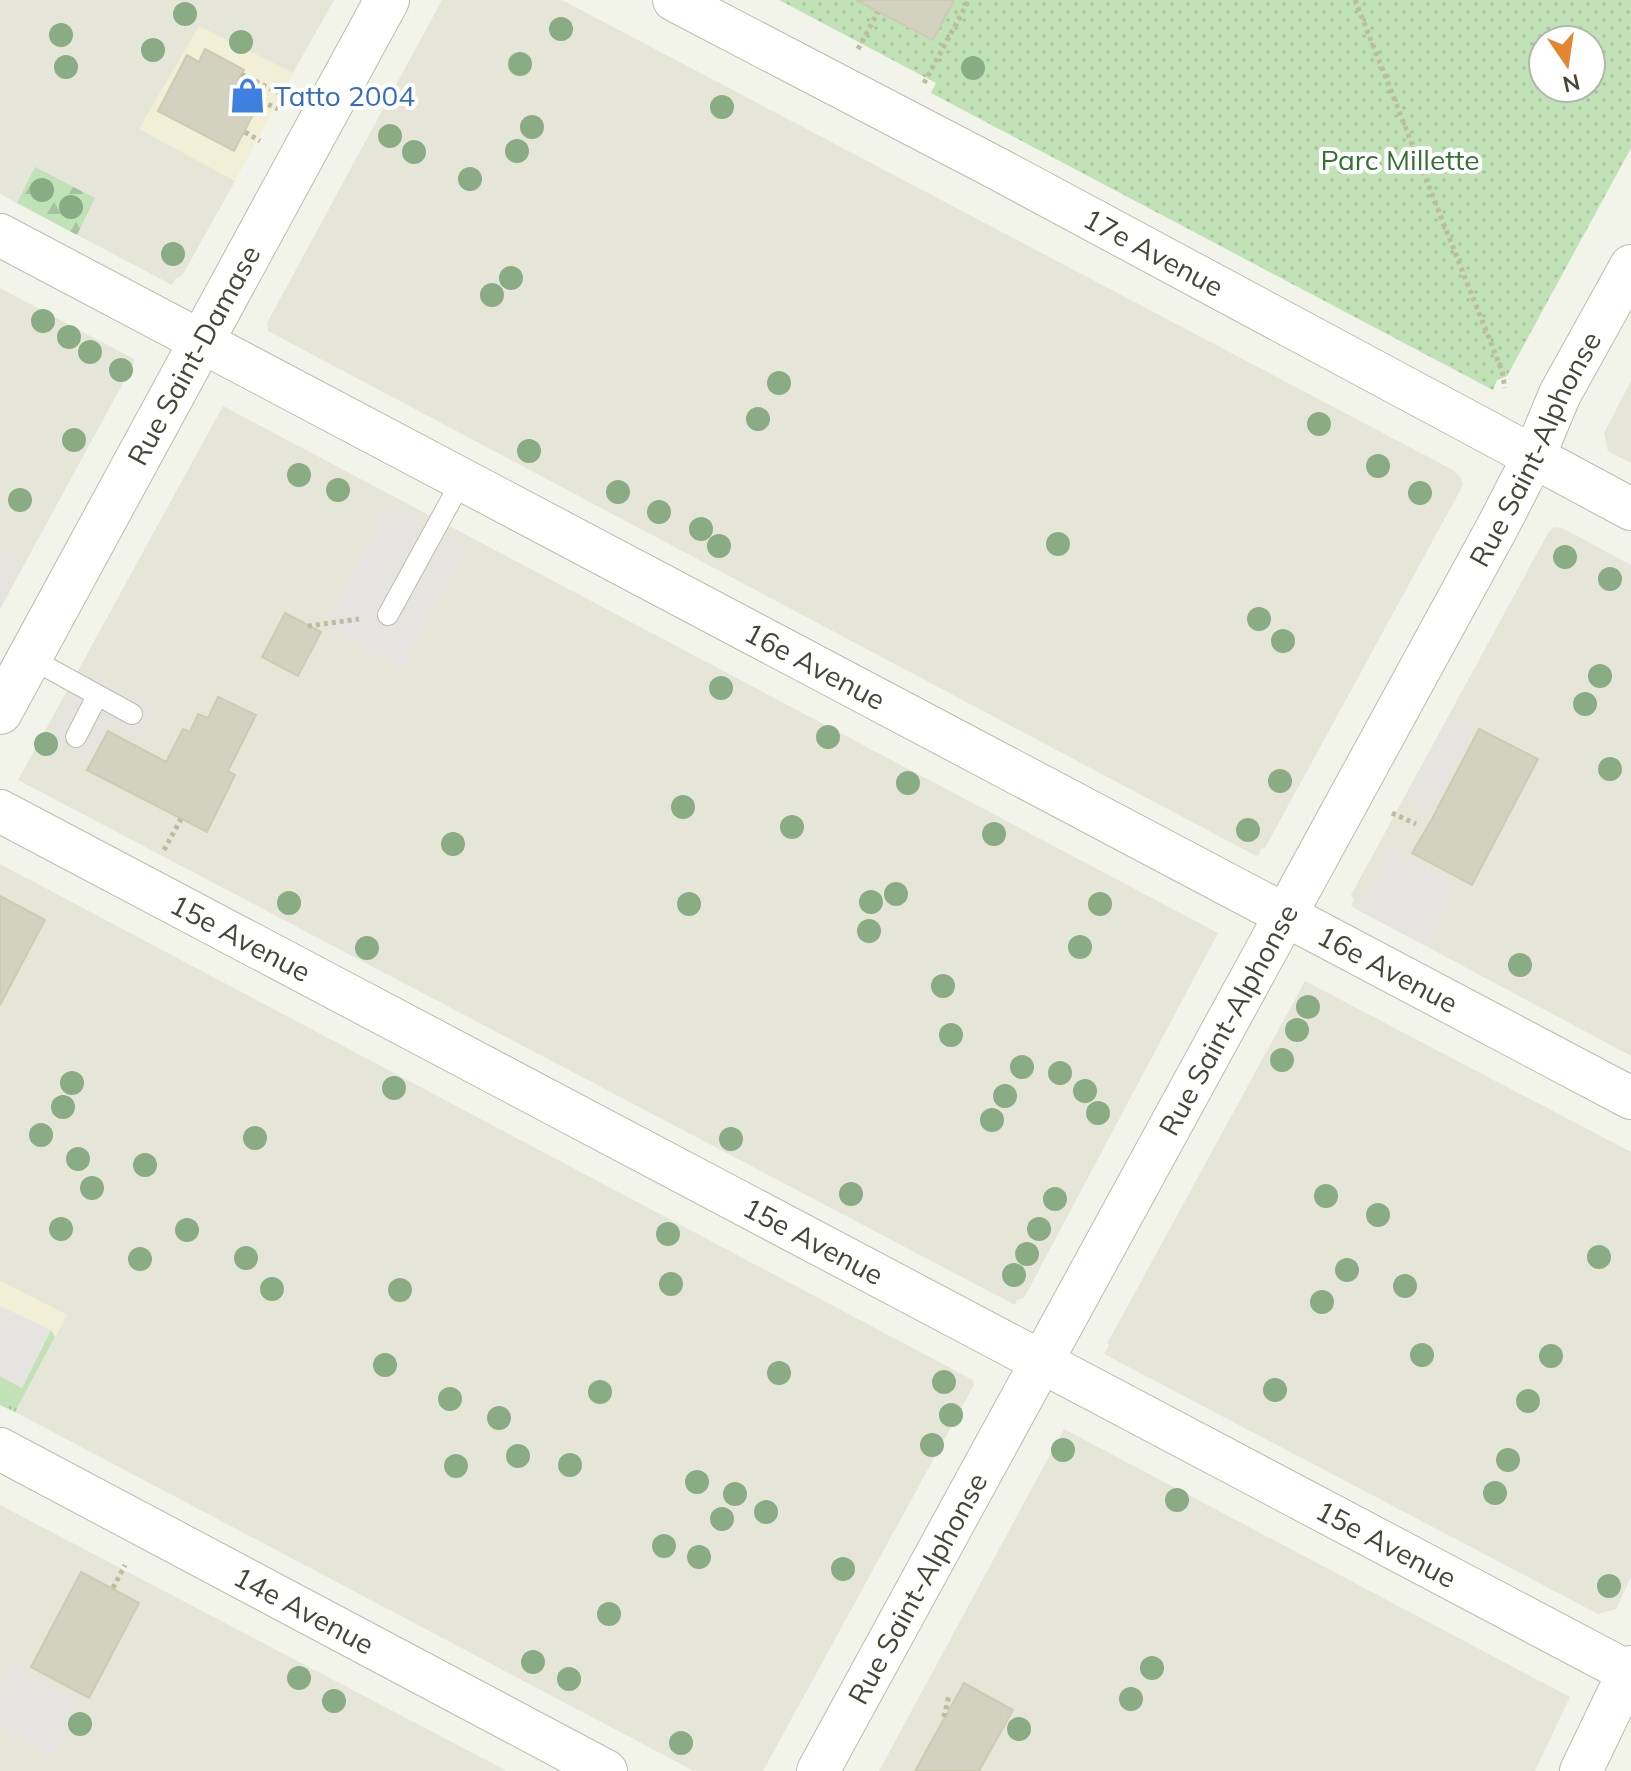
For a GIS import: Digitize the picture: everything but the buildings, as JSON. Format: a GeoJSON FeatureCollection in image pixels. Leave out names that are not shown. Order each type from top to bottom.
{"type":"FeatureCollection","features":[{"type":"Feature","properties":{"kind":"street","name":"Rue Saint-Damase"},"geometry":{"type":"LineString","coordinates":[[0,712],[387,0]]}},
{"type":"Feature","properties":{"kind":"street","name":"17e Avenue"},"geometry":{"type":"LineString","coordinates":[[674,0],[1012,177],[1631,509]]}},
{"type":"Feature","properties":{"kind":"street","name":"16e Avenue"},"geometry":{"type":"LineString","coordinates":[[0,235],[1631,1098]]}},
{"type":"Feature","properties":{"kind":"street","name":"Rue Saint-Alphonse"},"geometry":{"type":"LineString","coordinates":[[818,1771],[1286,916],[1534,456],[1560,394],[1631,266]]}},
{"type":"Feature","properties":{"kind":"street","name":"15e Avenue"},"geometry":{"type":"LineString","coordinates":[[0,811],[1630,1669]]}},
{"type":"Feature","properties":{"kind":"street","name":"14e Avenue"},"geometry":{"type":"LineString","coordinates":[[0,1449],[606,1771]]}},
{"type":"Feature","properties":{"kind":"street"},"geometry":{"type":"LineString","coordinates":[[1581,1771],[1630,1669]]}},
{"type":"Feature","properties":{"kind":"lane"},"geometry":{"type":"LineString","coordinates":[[388,615],[462,480]]}},
{"type":"Feature","properties":{"kind":"lane"},"geometry":{"type":"LineString","coordinates":[[30,658],[132,714]]}},
{"type":"Feature","properties":{"kind":"lane"},"geometry":{"type":"LineString","coordinates":[[76,737],[97,696]]}},
{"type":"Feature","properties":{"kind":"path"},"geometry":{"type":"LineString","coordinates":[[924,84],[969,0]]}},
{"type":"Feature","properties":{"kind":"path"},"geometry":{"type":"LineString","coordinates":[[1355,0],[1502,371],[1505,388]]}},
{"type":"Feature","properties":{"kind":"path"},"geometry":{"type":"LineString","coordinates":[[858,49],[878,12]]}},
{"type":"Feature","properties":{"kind":"path"},"geometry":{"type":"LineString","coordinates":[[241,74],[286,96]]}},
{"type":"Feature","properties":{"kind":"path"},"geometry":{"type":"LineString","coordinates":[[261,101],[278,110]]}},
{"type":"Feature","properties":{"kind":"path"},"geometry":{"type":"LineString","coordinates":[[245,132],[260,141]]}},
{"type":"Feature","properties":{"kind":"path"},"geometry":{"type":"LineString","coordinates":[[308,626],[388,615]]}},
{"type":"Feature","properties":{"kind":"path"},"geometry":{"type":"LineString","coordinates":[[1392,813],[1416,824]]}},
{"type":"Feature","properties":{"kind":"path"},"geometry":{"type":"LineString","coordinates":[[113,1588],[126,1564]]}},
{"type":"Feature","properties":{"kind":"path"},"geometry":{"type":"LineString","coordinates":[[944,1717],[949,1695]]}},
{"type":"Feature","properties":{"kind":"shaded area"},"geometry":{"type":"Polygon","coordinates":[[[0,0],[334,0],[293,73],[199,27],[140,128],[235,181],[182,276],[176,278],[172,285],[0,194],[0,0]]]}},
{"type":"Feature","properties":{"kind":"shaded area"},"geometry":{"type":"Polygon","coordinates":[[[442,0],[562,0],[1453,470],[1460,477],[1463,483],[1461,489],[1258,857],[268,331],[267,323],[442,0]]]}},
{"type":"Feature","properties":{"kind":"shaded area"},"geometry":{"type":"Polygon","coordinates":[[[199,26],[293,73],[235,181],[139,129],[199,26]]]}},
{"type":"Feature","properties":{"kind":"shaded area"},"geometry":{"type":"Polygon","coordinates":[[[0,288],[134,359],[134,363],[0,609],[0,288]]]}},
{"type":"Feature","properties":{"kind":"shaded area"},"geometry":{"type":"Polygon","coordinates":[[[1631,381],[1631,463],[1608,451],[1604,433],[1631,381]]]}},
{"type":"Feature","properties":{"kind":"shaded area"},"geometry":{"type":"Polygon","coordinates":[[[223,406],[1218,933],[1024,1298],[1017,1300],[1015,1305],[18,780],[223,406]]]}},
{"type":"Feature","properties":{"kind":"shaded area"},"geometry":{"type":"Polygon","coordinates":[[[390,504],[468,548],[402,665],[326,626],[390,504]]]}},
{"type":"Feature","properties":{"kind":"shaded area"},"geometry":{"type":"Polygon","coordinates":[[[1554,527],[1562,528],[1631,565],[1631,1056],[1351,906],[1354,900],[1351,895],[1554,527]]]}},
{"type":"Feature","properties":{"kind":"shaded area"},"geometry":{"type":"Polygon","coordinates":[[[0,553],[23,566],[0,609],[0,553]]]}},
{"type":"Feature","properties":{"kind":"shaded area"},"geometry":{"type":"Polygon","coordinates":[[[83,673],[152,709],[138,736],[108,721],[90,757],[50,736],[83,673]]]}},
{"type":"Feature","properties":{"kind":"shaded area"},"geometry":{"type":"Polygon","coordinates":[[[1449,717],[1474,729],[1431,814],[1404,799],[1449,717]]]}},
{"type":"Feature","properties":{"kind":"shaded area"},"geometry":{"type":"Polygon","coordinates":[[[1390,848],[1457,884],[1426,946],[1358,910],[1390,848]]]}},
{"type":"Feature","properties":{"kind":"shaded area"},"geometry":{"type":"Polygon","coordinates":[[[0,864],[973,1380],[974,1385],[763,1771],[694,1771],[15,1412],[67,1315],[0,1281],[0,864]]]}},
{"type":"Feature","properties":{"kind":"shaded area"},"geometry":{"type":"Polygon","coordinates":[[[1305,981],[1631,1152],[1631,1577],[1616,1609],[1598,1614],[1104,1354],[1305,981]]]}},
{"type":"Feature","properties":{"kind":"shaded area"},"geometry":{"type":"Polygon","coordinates":[[[0,1281],[67,1315],[15,1412],[0,1405],[0,1281]]]}},
{"type":"Feature","properties":{"kind":"shaded area"},"geometry":{"type":"Polygon","coordinates":[[[0,1306],[51,1330],[22,1388],[0,1376],[0,1306]]]}},
{"type":"Feature","properties":{"kind":"shaded area"},"geometry":{"type":"Polygon","coordinates":[[[1064,1429],[1570,1697],[1535,1771],[879,1771],[1064,1429]]]}},
{"type":"Feature","properties":{"kind":"shaded area"},"geometry":{"type":"Polygon","coordinates":[[[0,1505],[507,1771],[0,1771],[0,1505]]]}},
{"type":"Feature","properties":{"kind":"shaded area"},"geometry":{"type":"Polygon","coordinates":[[[11,1665],[80,1702],[54,1755],[0,1728],[0,1686],[11,1665]]]}},
{"type":"Feature","properties":{"kind":"green space","name":"Parc Millette"},"geometry":{"type":"Polygon","coordinates":[[[779,0],[1631,0],[1631,148],[1507,376],[1497,380],[1493,390],[931,93],[936,83],[779,0]]]}},
{"type":"Feature","properties":{"kind":"green space"},"geometry":{"type":"Polygon","coordinates":[[[35,167],[95,198],[77,235],[17,203],[35,167]]]}},
{"type":"Feature","properties":{"kind":"green space"},"geometry":{"type":"Polygon","coordinates":[[[51,1330],[55,1337],[15,1412],[0,1405],[0,1376],[22,1388],[51,1330]]]}},
{"type":"Feature","properties":{"kind":"place","name":"Tatto 2004"},"geometry":{"type":"Point","coordinates":[248,96]}}]}
